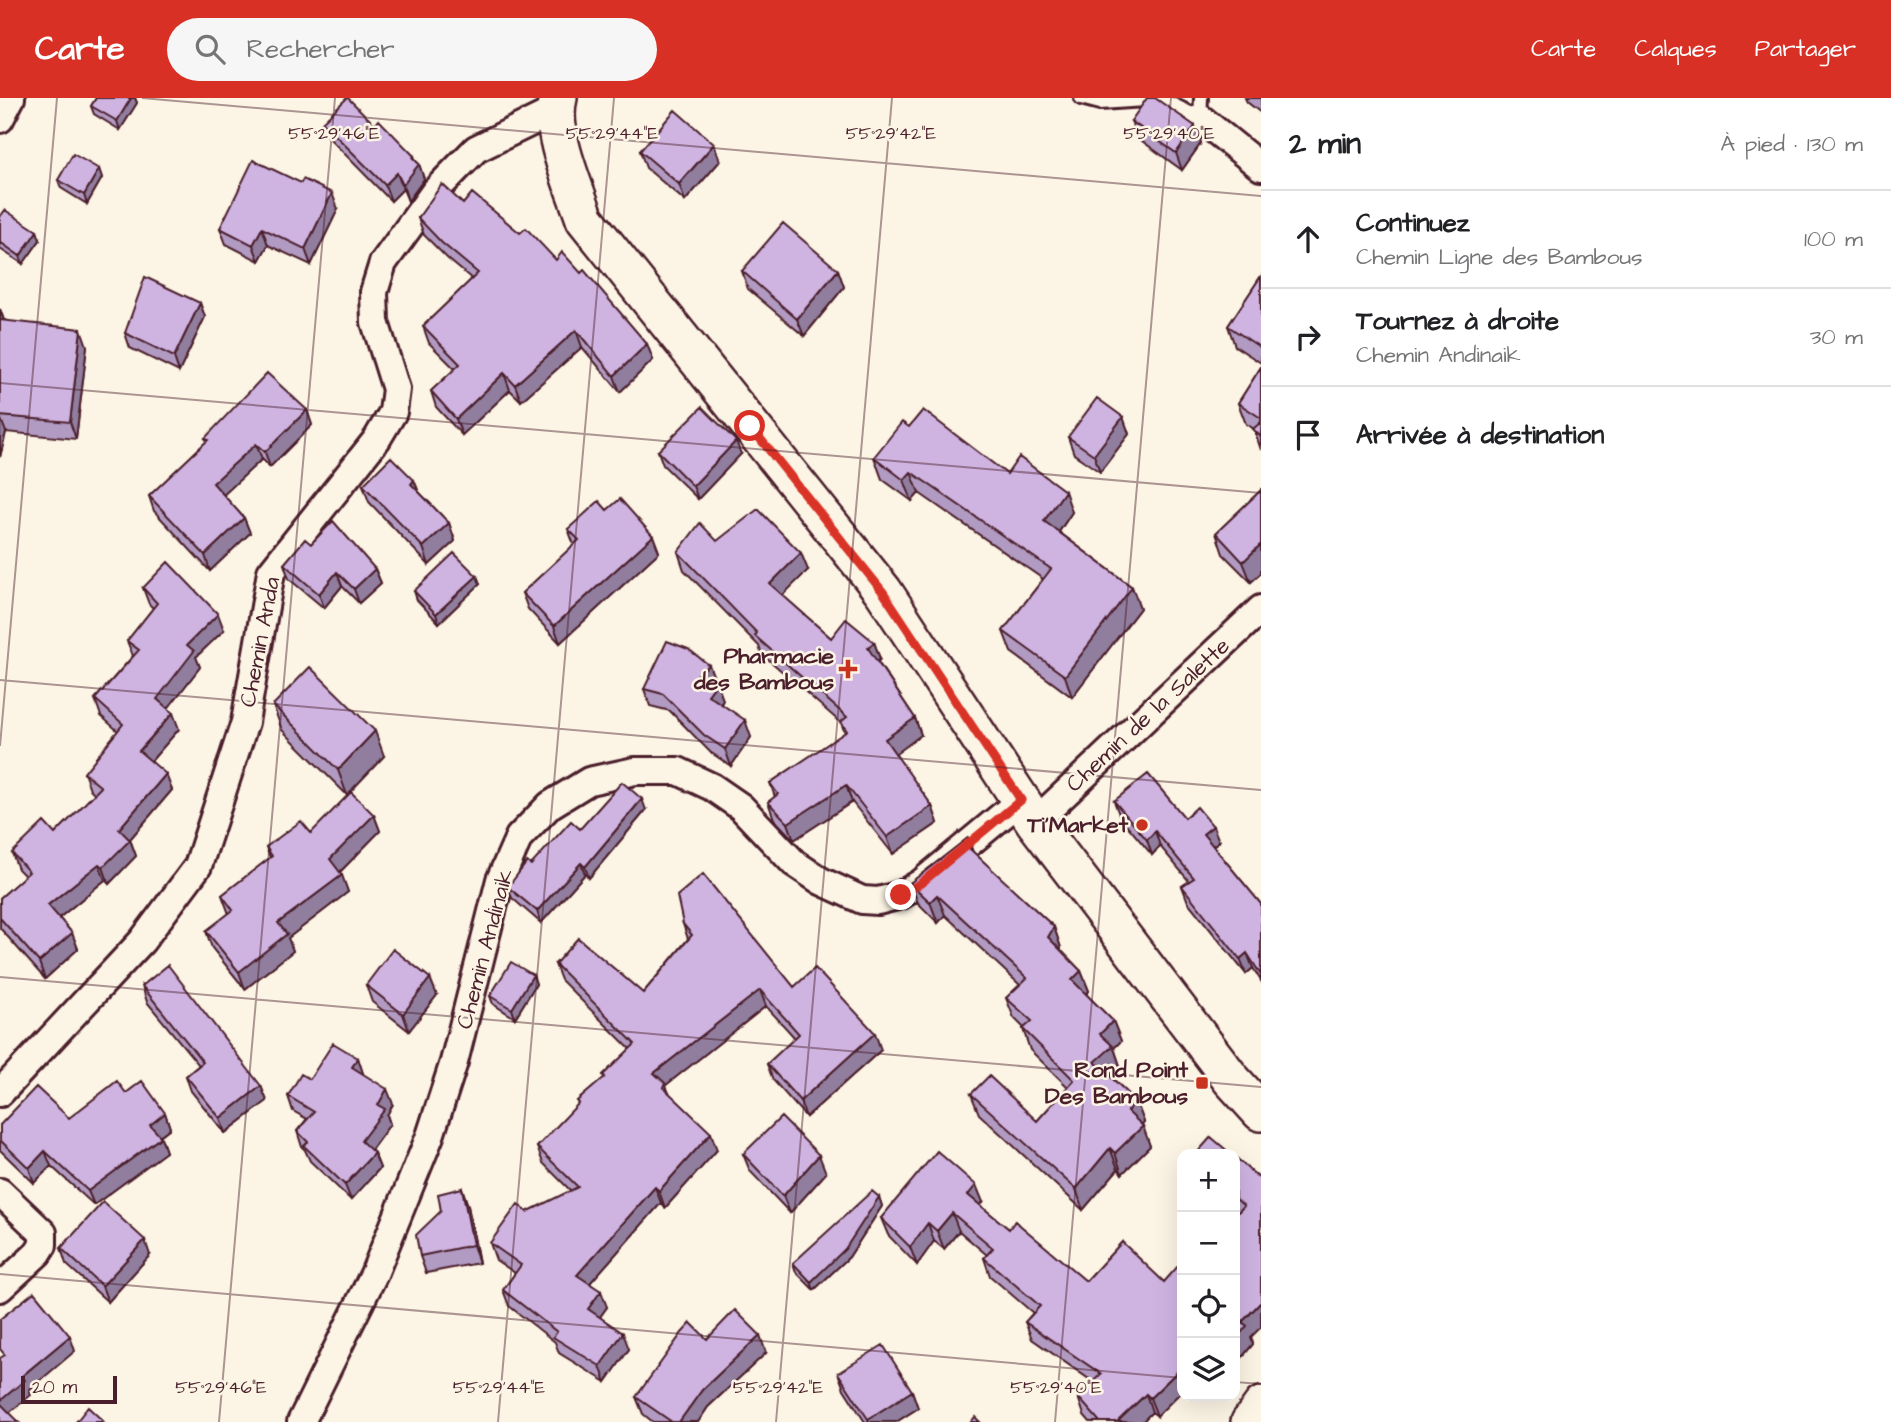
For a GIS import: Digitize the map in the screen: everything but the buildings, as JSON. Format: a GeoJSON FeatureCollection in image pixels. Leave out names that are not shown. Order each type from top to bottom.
{"type":"FeatureCollection","features":[{"type":"Feature","properties":{"kind":"main road"},"geometry":{"type":"LineString","coordinates":[[556,105],[562,147],[585,219],[883,592],[1028,811],[1231,1079],[1261,1112]]}},
{"type":"Feature","properties":{"kind":"street"},"geometry":{"type":"LineString","coordinates":[[0,119],[11,98]]}},
{"type":"Feature","properties":{"kind":"street","name":"Chemin Anda"},"geometry":{"type":"LineString","coordinates":[[0,1093],[142,941],[198,866],[244,722],[271,572],[377,439],[393,412],[396,390],[375,322],[374,292],[383,263],[435,191],[476,149],[556,105]]}},
{"type":"Feature","properties":{"kind":"street"},"geometry":{"type":"LineString","coordinates":[[1200,108],[1261,167]]}},
{"type":"Feature","properties":{"kind":"street","name":"Chemin de la Salette"},"geometry":{"type":"LineString","coordinates":[[1028,811],[1261,608]]}},
{"type":"Feature","properties":{"kind":"street","name":"Chemin Andinaik"},"geometry":{"type":"LineString","coordinates":[[301,1422],[374,1274],[430,1136],[454,1062],[500,880],[519,837],[550,805],[589,781],[635,771],[678,771],[712,787],[741,807],[794,863],[821,881],[862,900],[877,901],[901,895],[1028,811]]}},
{"type":"Feature","properties":{"kind":"street"},"geometry":{"type":"LineString","coordinates":[[0,1192],[43,1233],[43,1245],[38,1253],[0,1288]]}},
{"type":"Feature","properties":{"kind":"street"},"geometry":{"type":"LineString","coordinates":[[1248,1422],[1261,1404]]}},
{"type":"Feature","properties":{"kind":"lane"},"geometry":{"type":"LineString","coordinates":[[1081,98],[1100,103],[1161,99],[1200,108]]}},
{"type":"Feature","properties":{"kind":"place","name":"Pharmacie des Bambous"},"geometry":{"type":"Point","coordinates":[848,669]}},
{"type":"Feature","properties":{"kind":"place","name":"Ti'Market"},"geometry":{"type":"Point","coordinates":[1142,825]}},
{"type":"Feature","properties":{"kind":"place","name":"Rond Point Des Bambous"},"geometry":{"type":"Point","coordinates":[1202,1083]}},
{"type":"Feature","properties":{"kind":"route"},"geometry":{"type":"LineString","coordinates":[[750,426],[883,592],[1021,800],[921,883],[901,895]]}}]}
